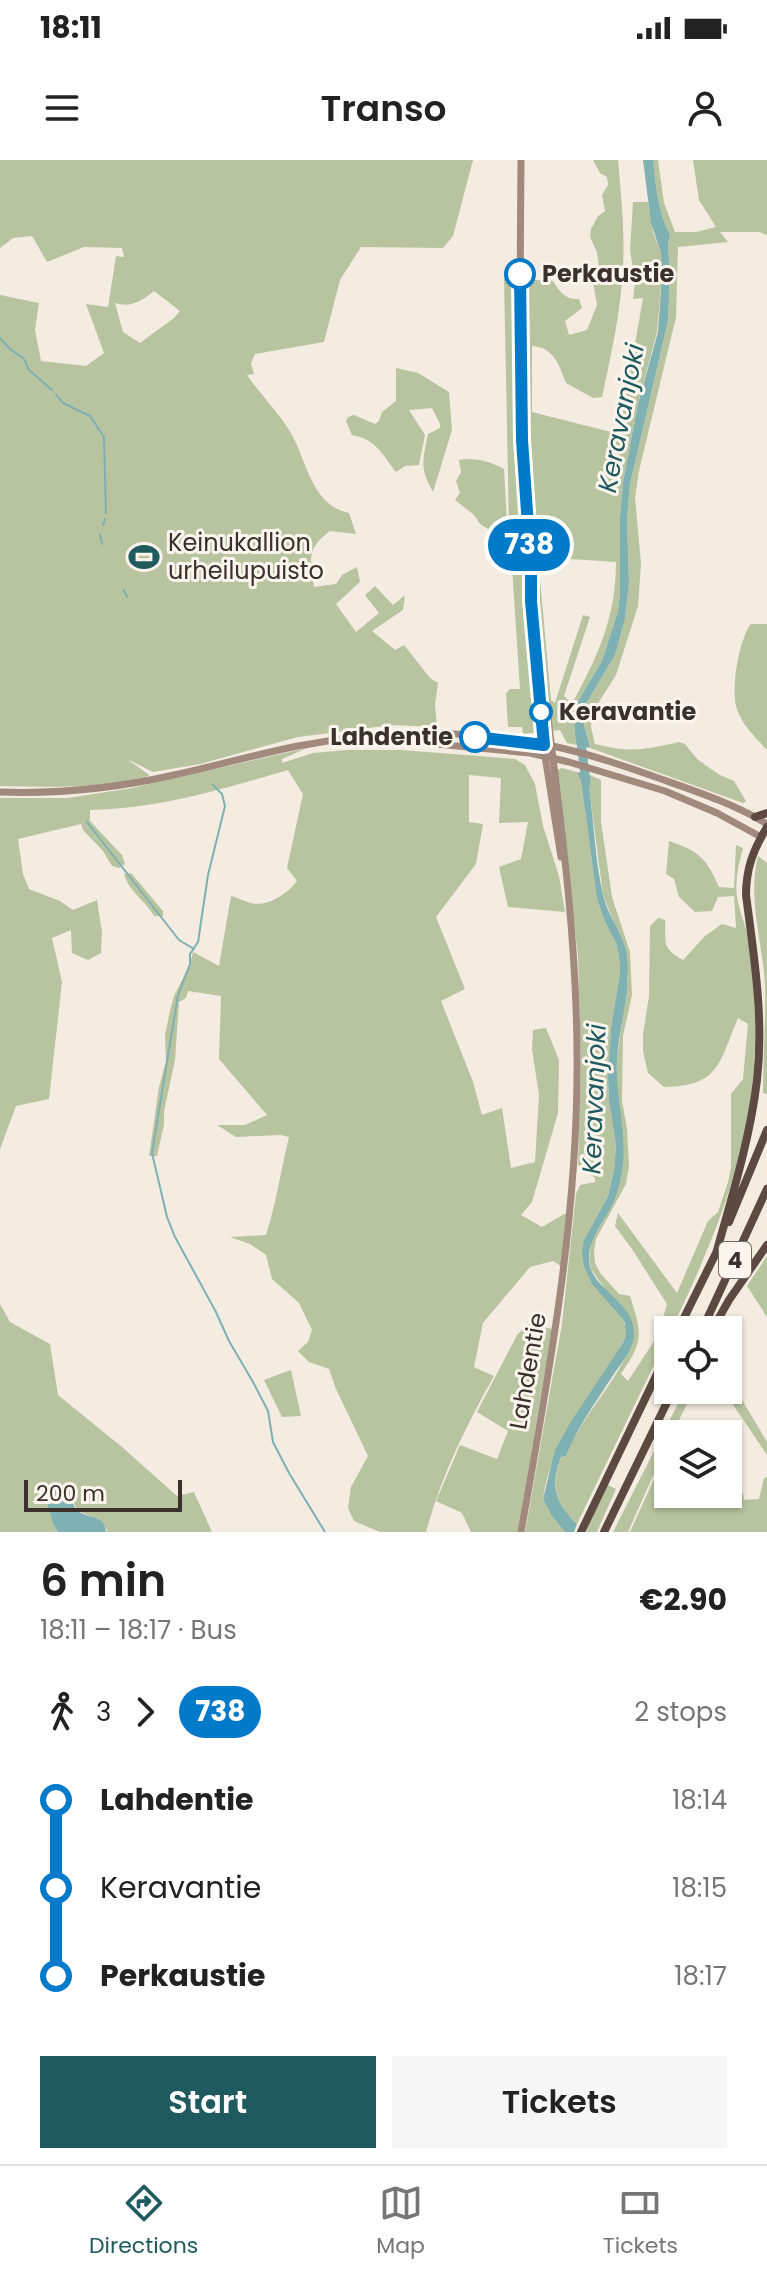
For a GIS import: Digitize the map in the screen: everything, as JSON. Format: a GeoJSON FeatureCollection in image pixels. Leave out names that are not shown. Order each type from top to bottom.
{"type":"FeatureCollection","features":[{"type":"Feature","properties":{"kind":"highway"},"geometry":{"type":"LineString","coordinates":[[755,817],[767,813]]}},
{"type":"Feature","properties":{"kind":"highway"},"geometry":{"type":"LineString","coordinates":[[716,1254],[744,1150],[757,1078],[757,971],[746,883],[751,856],[767,826]]}},
{"type":"Feature","properties":{"kind":"highway","name":"4"},"geometry":{"type":"LineString","coordinates":[[685,1316],[716,1254],[767,1130]]}},
{"type":"Feature","properties":{"kind":"highway","name":"4"},"geometry":{"type":"LineString","coordinates":[[708,1316],[767,1189]]}},
{"type":"Feature","properties":{"kind":"highway"},"geometry":{"type":"LineString","coordinates":[[720,1316],[767,1245]]}},
{"type":"Feature","properties":{"kind":"highway"},"geometry":{"type":"LineString","coordinates":[[581,1532],[654,1380]]}},
{"type":"Feature","properties":{"kind":"highway"},"geometry":{"type":"LineString","coordinates":[[604,1532],[666,1404]]}},
{"type":"Feature","properties":{"kind":"main road","name":"Lahdentie"},"geometry":{"type":"LineString","coordinates":[[521,160],[522,424],[531,569],[548,746],[573,939],[578,1052],[572,1196],[554,1344],[521,1532]]}},
{"type":"Feature","properties":{"kind":"main road"},"geometry":{"type":"LineString","coordinates":[[0,792],[68,791],[126,784],[266,753],[358,737],[423,733],[548,746],[593,756],[713,798],[755,817],[767,826]]}},
{"type":"Feature","properties":{"kind":"main road"},"geometry":{"type":"LineString","coordinates":[[358,737],[550,757],[594,768],[696,803],[761,837]]}},
{"type":"Feature","properties":{"kind":"green space"},"geometry":{"type":"Polygon","coordinates":[[[0,160],[473,160],[453,236],[443,248],[361,247],[340,280],[324,342],[255,354],[251,363],[254,374],[247,375],[289,430],[318,491],[326,501],[349,513],[356,534],[330,531],[317,544],[312,556],[314,587],[336,584],[342,575],[357,567],[360,582],[336,604],[356,632],[379,613],[365,595],[375,586],[393,605],[405,595],[403,610],[372,631],[395,650],[404,645],[430,678],[438,683],[435,705],[437,727],[392,725],[298,737],[200,764],[153,772],[127,759],[149,776],[112,783],[0,786],[0,295],[39,303],[35,330],[41,361],[86,366],[104,353],[86,304],[108,307],[116,256],[124,257],[122,248],[84,247],[47,262],[32,236],[13,238],[0,248],[0,160]],[[154,291],[136,303],[115,303],[123,332],[140,343],[180,311],[154,291]]]}},
{"type":"Feature","properties":{"kind":"green space"},"geometry":{"type":"Polygon","coordinates":[[[593,160],[618,160],[623,240],[620,300],[602,397],[593,398],[566,383],[551,353],[532,346],[532,412],[611,432],[608,444],[615,445],[643,298],[633,299],[635,282],[630,250],[633,202],[648,202],[653,232],[661,253],[662,276],[657,332],[638,404],[623,482],[618,611],[602,661],[574,713],[577,745],[567,743],[560,730],[523,734],[522,727],[508,727],[506,694],[510,689],[520,689],[510,537],[504,539],[480,524],[455,500],[460,493],[456,481],[461,472],[459,460],[483,461],[504,469],[509,526],[504,278],[553,281],[566,297],[579,299],[582,308],[565,321],[569,335],[587,330],[597,305],[593,282],[599,268],[597,252],[590,237],[591,229],[598,216],[605,211],[602,195],[608,185],[607,177],[600,173],[593,160]],[[538,557],[551,700],[555,703],[583,615],[590,617],[564,696],[572,704],[590,669],[609,619],[616,562],[538,557]]]}},
{"type":"Feature","properties":{"kind":"green space"},"geometry":{"type":"Polygon","coordinates":[[[653,160],[658,160],[664,203],[675,232],[696,232],[716,227],[699,200],[693,160],[767,160],[767,235],[759,232],[720,232],[728,242],[678,247],[676,317],[635,498],[641,563],[638,606],[616,675],[592,713],[591,727],[595,744],[618,749],[679,742],[685,744],[697,759],[734,781],[746,801],[743,803],[590,748],[584,725],[584,707],[615,655],[625,619],[629,583],[627,518],[630,484],[668,321],[670,235],[660,208],[653,160]]]}},
{"type":"Feature","properties":{"kind":"green space"},"geometry":{"type":"Polygon","coordinates":[[[396,368],[418,373],[449,392],[452,430],[433,492],[423,464],[428,434],[440,428],[432,408],[409,410],[425,435],[419,465],[405,466],[396,472],[373,444],[352,435],[346,421],[354,415],[375,424],[379,421],[382,412],[396,401],[396,368]]]}},
{"type":"Feature","properties":{"kind":"green space"},"geometry":{"type":"Polygon","coordinates":[[[751,624],[767,624],[767,750],[742,720],[735,701],[739,653],[751,624]]]}},
{"type":"Feature","properties":{"kind":"green space"},"geometry":{"type":"Polygon","coordinates":[[[307,748],[282,759],[282,763],[313,753],[401,750],[515,759],[525,765],[535,784],[565,912],[508,907],[499,867],[521,859],[528,822],[499,823],[501,778],[469,775],[469,822],[483,824],[476,864],[436,917],[465,989],[441,1001],[473,1082],[482,1115],[502,1108],[511,1168],[535,1162],[539,1095],[532,1049],[533,1030],[546,1028],[559,1060],[558,1113],[532,1202],[521,1215],[542,1227],[566,1213],[561,1266],[553,1261],[530,1267],[483,1323],[474,1367],[494,1376],[455,1452],[426,1532],[380,1532],[354,1521],[348,1508],[351,1487],[368,1456],[329,1369],[309,1362],[298,1351],[308,1342],[312,1330],[299,1303],[272,1279],[266,1255],[250,1244],[230,1237],[266,1235],[289,1137],[236,1137],[217,1125],[245,1125],[267,1115],[219,1059],[221,996],[188,991],[186,998],[179,1002],[175,1060],[164,1124],[157,1156],[149,1156],[166,1061],[165,1035],[169,1015],[193,952],[219,966],[231,896],[257,904],[268,902],[280,897],[297,881],[287,868],[303,794],[288,770],[165,802],[90,810],[90,821],[122,855],[125,864],[119,868],[112,866],[81,824],[18,839],[23,874],[29,889],[60,901],[73,910],[97,900],[102,932],[101,953],[88,960],[72,953],[71,930],[52,938],[62,982],[49,1099],[16,1106],[0,1149],[0,798],[68,798],[132,788],[307,748]]]}},
{"type":"Feature","properties":{"kind":"green space"},"geometry":{"type":"Polygon","coordinates":[[[562,768],[577,772],[581,781],[597,899],[619,956],[620,973],[611,1028],[608,1077],[616,1146],[614,1170],[608,1196],[584,1240],[584,1266],[622,1318],[626,1334],[619,1353],[557,1451],[546,1482],[543,1499],[565,1532],[525,1532],[562,1324],[576,1194],[580,1185],[595,1182],[595,1178],[578,1165],[581,1063],[578,957],[557,770],[562,768]]]}},
{"type":"Feature","properties":{"kind":"green space"},"geometry":{"type":"Polygon","coordinates":[[[590,775],[601,780],[601,822],[612,897],[630,952],[632,995],[623,1036],[622,1101],[629,1166],[626,1184],[596,1239],[595,1263],[619,1294],[630,1296],[637,1319],[637,1344],[621,1374],[628,1381],[654,1341],[654,1365],[577,1524],[556,1494],[561,1457],[566,1456],[579,1430],[619,1369],[634,1331],[591,1269],[589,1260],[591,1242],[614,1199],[623,1165],[616,1087],[628,977],[619,935],[603,895],[590,775]]]}},
{"type":"Feature","properties":{"kind":"green space"},"geometry":{"type":"Polygon","coordinates":[[[669,841],[688,848],[700,857],[719,887],[734,888],[736,845],[743,848],[736,888],[749,943],[754,986],[754,1069],[742,1146],[719,1221],[678,1316],[664,1316],[667,1304],[615,1226],[618,1213],[677,1293],[708,1221],[718,1212],[728,1182],[731,1168],[731,1094],[743,1079],[748,1024],[738,1018],[715,1069],[697,1082],[664,1087],[648,1073],[643,1035],[649,996],[650,926],[658,918],[665,920],[668,948],[683,960],[705,936],[722,924],[736,928],[734,896],[718,897],[712,911],[695,912],[679,897],[674,879],[666,874],[669,841]]]}},
{"type":"Feature","properties":{"kind":"green space"},"geometry":{"type":"Polygon","coordinates":[[[758,856],[767,863],[767,1094],[763,1093],[764,970],[754,889],[758,856]]]}},
{"type":"Feature","properties":{"kind":"green space"},"geometry":{"type":"Polygon","coordinates":[[[131,873],[163,911],[163,916],[154,916],[130,886],[124,874],[131,873]]]}},
{"type":"Feature","properties":{"kind":"green space"},"geometry":{"type":"Polygon","coordinates":[[[767,1256],[767,1317],[747,1286],[767,1256]]]}},
{"type":"Feature","properties":{"kind":"green space"},"geometry":{"type":"Polygon","coordinates":[[[0,1304],[10,1322],[50,1344],[58,1395],[177,1496],[194,1492],[212,1532],[106,1532],[100,1520],[78,1511],[68,1492],[57,1490],[44,1492],[58,1532],[0,1532],[0,1304]]]}},
{"type":"Feature","properties":{"kind":"green space"},"geometry":{"type":"Polygon","coordinates":[[[528,1324],[552,1329],[518,1532],[471,1532],[462,1513],[436,1501],[460,1445],[497,1459],[508,1431],[477,1412],[517,1335],[528,1324]]]}},
{"type":"Feature","properties":{"kind":"green space"},"geometry":{"type":"Polygon","coordinates":[[[291,1370],[301,1416],[282,1417],[264,1380],[291,1370]]]}},
{"type":"Feature","properties":{"kind":"green space"},"geometry":{"type":"Polygon","coordinates":[[[742,1400],[767,1442],[767,1455],[732,1404],[742,1404],[742,1400]]]}},
{"type":"Feature","properties":{"kind":"green space"},"geometry":{"type":"Polygon","coordinates":[[[678,1404],[687,1404],[679,1420],[670,1420],[678,1404]]]}},
{"type":"Feature","properties":{"kind":"green space"},"geometry":{"type":"Polygon","coordinates":[[[654,1451],[654,1474],[628,1532],[613,1532],[654,1451]]]}},
{"type":"Feature","properties":{"kind":"green space"},"geometry":{"type":"Polygon","coordinates":[[[767,1477],[767,1532],[630,1532],[654,1479],[654,1508],[742,1508],[742,1493],[744,1500],[759,1499],[764,1478],[767,1477]]]}},
{"type":"Feature","properties":{"kind":"green space"},"geometry":{"type":"Polygon","coordinates":[[[606,1484],[616,1489],[597,1532],[586,1532],[606,1484]]]}},
{"type":"Feature","properties":{"kind":"water"},"geometry":{"type":"Polygon","coordinates":[[[643,160],[653,160],[660,208],[670,235],[668,321],[630,484],[627,518],[629,583],[625,619],[615,655],[584,707],[584,725],[590,748],[577,745],[575,706],[602,661],[618,611],[623,482],[638,404],[658,332],[661,253],[651,223],[643,160]]]}},
{"type":"Feature","properties":{"kind":"water"},"geometry":{"type":"Polygon","coordinates":[[[577,772],[590,775],[600,882],[605,903],[626,949],[628,970],[617,1060],[624,1150],[622,1169],[615,1198],[593,1239],[589,1259],[597,1280],[623,1307],[634,1328],[627,1355],[587,1416],[566,1456],[561,1457],[556,1494],[577,1524],[574,1532],[565,1532],[543,1499],[555,1450],[626,1336],[622,1318],[592,1284],[582,1252],[584,1240],[608,1196],[614,1170],[616,1146],[608,1077],[611,1028],[620,973],[616,943],[597,899],[581,781],[577,772]]]}},
{"type":"Feature","properties":{"kind":"water"},"geometry":{"type":"Polygon","coordinates":[[[44,1492],[68,1492],[77,1510],[99,1519],[106,1532],[58,1532],[44,1492]]]}},
{"type":"Feature","properties":{"kind":"waterway"},"geometry":{"type":"LineString","coordinates":[[0,338],[52,390]]}},
{"type":"Feature","properties":{"kind":"waterway"},"geometry":{"type":"LineString","coordinates":[[56,394],[63,403],[90,416],[104,437],[106,513]]}},
{"type":"Feature","properties":{"kind":"waterway"},"geometry":{"type":"LineString","coordinates":[[103,525],[105,519]]}},
{"type":"Feature","properties":{"kind":"waterway"},"geometry":{"type":"LineString","coordinates":[[100,535],[102,544]]}},
{"type":"Feature","properties":{"kind":"waterway"},"geometry":{"type":"LineString","coordinates":[[124,590],[127,597]]}},
{"type":"Feature","properties":{"kind":"waterway","name":"Keravanjoki"},"geometry":{"type":"LineString","coordinates":[[580,734],[586,783]]}},
{"type":"Feature","properties":{"kind":"waterway"},"geometry":{"type":"LineString","coordinates":[[213,785],[222,794],[225,806],[208,875],[198,942],[190,954],[190,964],[178,995],[152,1153],[167,1217],[175,1237],[268,1411],[273,1442],[325,1532]]}},
{"type":"Feature","properties":{"kind":"waterway"},"geometry":{"type":"LineString","coordinates":[[87,822],[179,940],[194,949]]}},
{"type":"Feature","properties":{"kind":"bus line","name":"738"},"geometry":{"type":"LineString","coordinates":[[475,737],[544,745],[531,601],[522,440],[520,274]]}},
{"type":"Feature","properties":{"kind":"place","name":"Perkaustie"},"geometry":{"type":"Point","coordinates":[520,274]}},
{"type":"Feature","properties":{"kind":"place","name":"Keinukallion urheilupuisto"},"geometry":{"type":"Point","coordinates":[144,557]}},
{"type":"Feature","properties":{"kind":"place","name":"Keravantie"},"geometry":{"type":"Point","coordinates":[541,712]}},
{"type":"Feature","properties":{"kind":"place","name":"Lahdentie"},"geometry":{"type":"Point","coordinates":[475,737]}}]}
